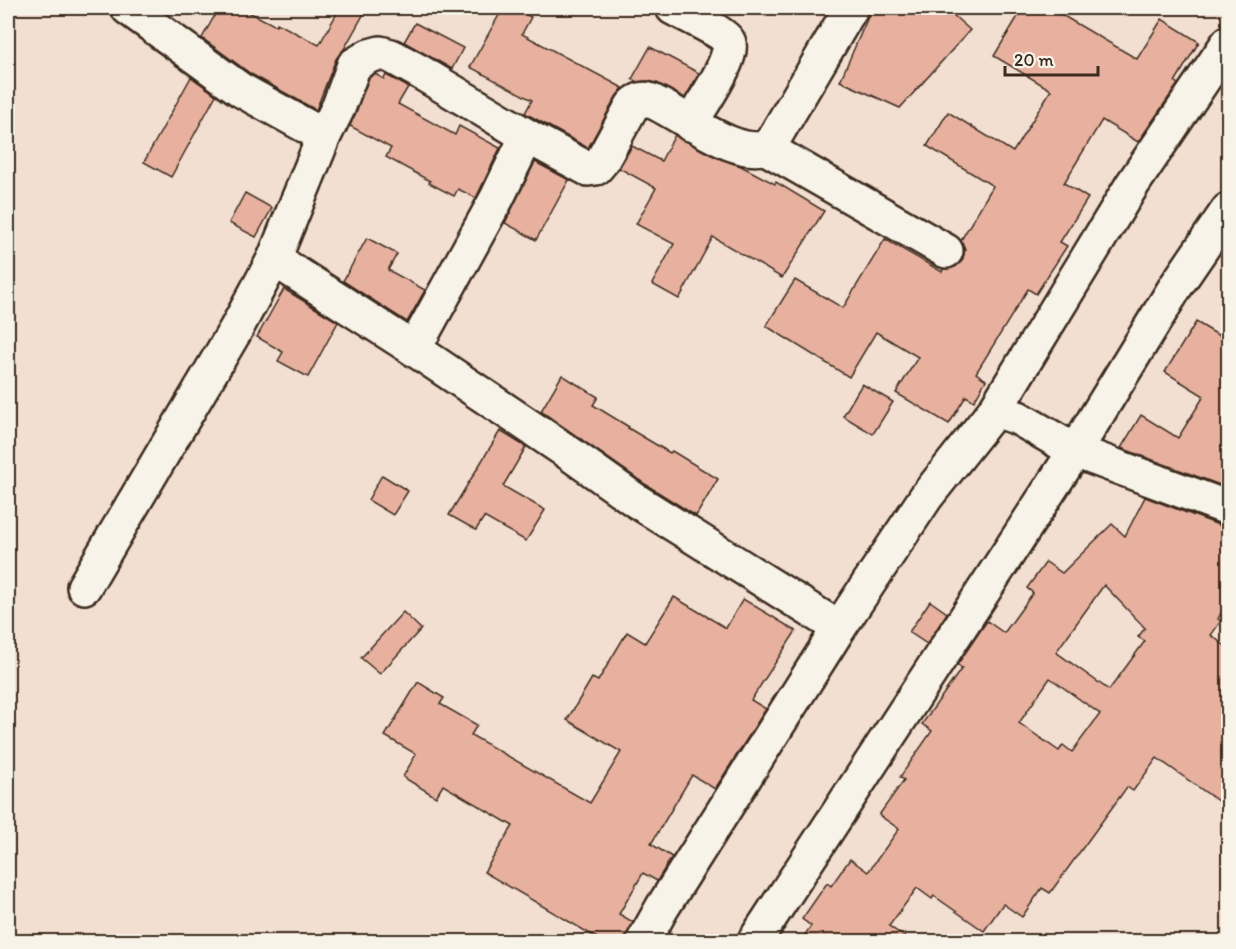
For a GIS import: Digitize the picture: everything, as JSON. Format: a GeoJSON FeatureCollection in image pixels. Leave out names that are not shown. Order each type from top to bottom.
{"type":"FeatureCollection","features":[{"type":"Feature","properties":{"kind":"street"},"geometry":{"type":"LineString","coordinates":[[129,8],[241,90],[324,136]]}},
{"type":"Feature","properties":{"kind":"street"},"geometry":{"type":"LineString","coordinates":[[672,8],[725,38],[731,48],[730,55],[690,124]]}},
{"type":"Feature","properties":{"kind":"street"},"geometry":{"type":"LineString","coordinates":[[84,587],[235,331],[274,260],[354,65],[369,56],[380,53],[391,56],[588,169],[596,168],[602,161],[636,102],[649,100],[690,124],[746,149],[766,147],[779,132],[851,8]]}},
{"type":"Feature","properties":{"kind":"street"},"geometry":{"type":"LineString","coordinates":[[643,942],[662,908],[839,628],[926,497],[1006,413],[1132,185],[1228,43]]}},
{"type":"Feature","properties":{"kind":"street"},"geometry":{"type":"LineString","coordinates":[[414,349],[497,198],[527,136]]}},
{"type":"Feature","properties":{"kind":"street"},"geometry":{"type":"LineString","coordinates":[[766,147],[946,251]]}},
{"type":"Feature","properties":{"kind":"street"},"geometry":{"type":"LineString","coordinates":[[754,942],[1070,449],[1228,210]]}},
{"type":"Feature","properties":{"kind":"street"},"geometry":{"type":"LineString","coordinates":[[274,260],[414,349],[635,500],[839,628]]}},
{"type":"Feature","properties":{"kind":"street"},"geometry":{"type":"LineString","coordinates":[[1006,413],[1070,449],[1228,508]]}},
{"type":"Feature","properties":{"kind":"building"},"geometry":{"type":"Polygon","coordinates":[[[219,8],[241,8],[276,26],[277,23],[319,45],[340,8],[367,8],[336,59],[316,110],[251,74],[202,38],[219,8]]]}},
{"type":"Feature","properties":{"kind":"building"},"geometry":{"type":"Polygon","coordinates":[[[503,8],[513,8],[531,17],[522,34],[623,88],[588,148],[525,113],[532,100],[470,67],[503,8]]]}},
{"type":"Feature","properties":{"kind":"building"},"geometry":{"type":"Polygon","coordinates":[[[872,8],[945,8],[970,30],[900,108],[840,81],[872,8]]]}},
{"type":"Feature","properties":{"kind":"building"},"geometry":{"type":"Polygon","coordinates":[[[1023,8],[1050,8],[1137,59],[1162,19],[1199,42],[1175,82],[1178,84],[1138,142],[1102,120],[1064,183],[1088,198],[1060,242],[1067,246],[1036,294],[1028,289],[976,373],[986,380],[974,401],[966,396],[949,424],[896,393],[918,357],[876,332],[849,377],[766,326],[795,280],[843,308],[885,239],[942,272],[943,269],[955,267],[962,261],[965,250],[961,240],[993,186],[927,146],[948,112],[1013,152],[1051,90],[994,56],[1023,8]]]}},
{"type":"Feature","properties":{"kind":"building"},"geometry":{"type":"Polygon","coordinates":[[[415,23],[463,48],[452,69],[404,42],[415,23]]]}},
{"type":"Feature","properties":{"kind":"building"},"geometry":{"type":"Polygon","coordinates":[[[650,47],[699,73],[685,98],[657,83],[637,82],[632,79],[650,47]]]}},
{"type":"Feature","properties":{"kind":"building"},"geometry":{"type":"Polygon","coordinates":[[[375,74],[384,79],[386,75],[408,87],[398,104],[455,135],[459,126],[500,148],[476,198],[458,189],[454,196],[429,183],[430,181],[386,157],[391,148],[350,126],[369,78],[375,74]]]}},
{"type":"Feature","properties":{"kind":"building"},"geometry":{"type":"Polygon","coordinates":[[[191,77],[216,95],[171,177],[144,162],[191,77]]]}},
{"type":"Feature","properties":{"kind":"building"},"geometry":{"type":"Polygon","coordinates":[[[675,135],[718,158],[741,166],[775,184],[776,182],[824,211],[782,278],[713,237],[679,299],[652,284],[674,244],[636,224],[656,188],[619,168],[632,146],[661,161],[675,135]]]}},
{"type":"Feature","properties":{"kind":"building"},"geometry":{"type":"Polygon","coordinates":[[[535,162],[569,180],[536,240],[505,223],[535,162]]]}},
{"type":"Feature","properties":{"kind":"building"},"geometry":{"type":"Polygon","coordinates":[[[245,193],[272,208],[256,237],[229,223],[245,193]]]}},
{"type":"Feature","properties":{"kind":"building"},"geometry":{"type":"Polygon","coordinates":[[[367,238],[397,254],[388,270],[425,290],[407,322],[343,281],[367,238]]]}},
{"type":"Feature","properties":{"kind":"building"},"geometry":{"type":"Polygon","coordinates":[[[284,289],[338,322],[308,377],[278,361],[283,352],[257,337],[284,289]]]}},
{"type":"Feature","properties":{"kind":"building"},"geometry":{"type":"Polygon","coordinates":[[[1196,322],[1228,341],[1228,488],[1121,448],[1141,415],[1178,438],[1204,396],[1165,372],[1196,322]]]}},
{"type":"Feature","properties":{"kind":"building"},"geometry":{"type":"Polygon","coordinates":[[[562,375],[598,397],[593,405],[670,453],[672,451],[718,479],[696,516],[645,484],[541,411],[562,375]]]}},
{"type":"Feature","properties":{"kind":"building"},"geometry":{"type":"Polygon","coordinates":[[[862,384],[893,402],[873,434],[843,416],[862,384]]]}},
{"type":"Feature","properties":{"kind":"building"},"geometry":{"type":"Polygon","coordinates":[[[500,431],[526,447],[503,486],[545,510],[526,541],[484,517],[476,530],[449,515],[500,431]]]}},
{"type":"Feature","properties":{"kind":"building"},"geometry":{"type":"Polygon","coordinates":[[[382,475],[408,491],[393,515],[368,500],[382,475]]]}},
{"type":"Feature","properties":{"kind":"building"},"geometry":{"type":"Polygon","coordinates":[[[1145,497],[1221,526],[1228,526],[1228,600],[1218,619],[1221,621],[1211,635],[1228,648],[1228,808],[1157,758],[1133,791],[1127,787],[1050,893],[1042,888],[1022,917],[1003,904],[984,931],[934,896],[932,899],[917,888],[889,926],[912,942],[800,942],[811,926],[802,919],[827,883],[831,886],[850,859],[868,872],[899,829],[879,815],[904,780],[900,777],[932,731],[922,724],[962,668],[957,665],[987,621],[1004,633],[1033,593],[1027,588],[1046,562],[1062,573],[1112,524],[1125,536],[1145,497]],[[1104,585],[1056,652],[1109,690],[1145,641],[1138,637],[1145,628],[1104,585]],[[1050,678],[1019,723],[1059,751],[1063,745],[1072,752],[1100,714],[1050,678]]]}},
{"type":"Feature","properties":{"kind":"building"},"geometry":{"type":"Polygon","coordinates":[[[674,597],[726,628],[743,599],[796,631],[751,700],[766,709],[715,789],[692,775],[651,844],[672,857],[657,881],[643,873],[619,914],[633,922],[624,942],[604,942],[484,872],[513,826],[443,785],[436,797],[403,777],[416,754],[385,736],[418,682],[444,698],[440,704],[477,725],[471,735],[590,803],[621,752],[567,720],[592,678],[598,681],[627,632],[645,643],[674,597]]]}},
{"type":"Feature","properties":{"kind":"building"},"geometry":{"type":"Polygon","coordinates":[[[930,601],[947,613],[927,644],[909,632],[930,601]]]}},
{"type":"Feature","properties":{"kind":"building"},"geometry":{"type":"Polygon","coordinates":[[[403,612],[421,629],[380,674],[361,658],[403,612]]]}}]}
